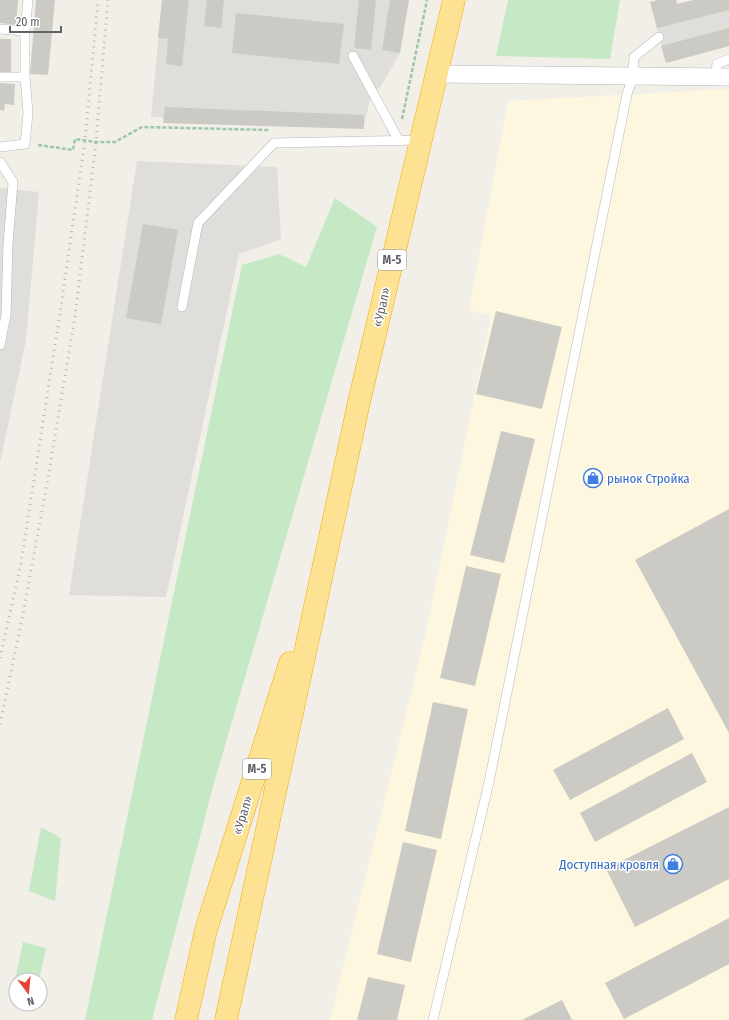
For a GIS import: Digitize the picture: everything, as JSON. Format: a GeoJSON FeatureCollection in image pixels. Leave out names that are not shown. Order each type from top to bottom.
{"type":"FeatureCollection","features":[{"type":"Feature","properties":{"kind":"highway","name":"«Урал»"},"geometry":{"type":"LineString","coordinates":[[226,1020],[359,402],[405,138],[437,74],[454,0]]}},
{"type":"Feature","properties":{"kind":"highway","name":"«Урал»"},"geometry":{"type":"LineString","coordinates":[[186,1020],[206,930],[334,521]]}},
{"type":"Feature","properties":{"kind":"street"},"geometry":{"type":"LineString","coordinates":[[437,74],[722,78]]}},
{"type":"Feature","properties":{"kind":"lane"},"geometry":{"type":"LineString","coordinates":[[0,147],[25,144],[28,113],[25,77],[25,31],[28,0]]}},
{"type":"Feature","properties":{"kind":"lane"},"geometry":{"type":"LineString","coordinates":[[0,29],[25,31]]}},
{"type":"Feature","properties":{"kind":"lane"},"geometry":{"type":"LineString","coordinates":[[433,1020],[489,782],[626,101],[633,77],[634,57],[659,37]]}},
{"type":"Feature","properties":{"kind":"lane"},"geometry":{"type":"LineString","coordinates":[[353,56],[405,138]]}},
{"type":"Feature","properties":{"kind":"lane"},"geometry":{"type":"LineString","coordinates":[[722,78],[717,64],[729,59]]}},
{"type":"Feature","properties":{"kind":"lane"},"geometry":{"type":"LineString","coordinates":[[0,77],[25,77]]}},
{"type":"Feature","properties":{"kind":"lane"},"geometry":{"type":"LineString","coordinates":[[182,307],[198,223],[274,143],[405,138]]}},
{"type":"Feature","properties":{"kind":"lane"},"geometry":{"type":"LineString","coordinates":[[0,162],[13,182],[8,244],[6,315],[0,345]]}},
{"type":"Feature","properties":{"kind":"path"},"geometry":{"type":"LineString","coordinates":[[405,138],[399,134],[427,0]]}},
{"type":"Feature","properties":{"kind":"path"},"geometry":{"type":"LineString","coordinates":[[25,144],[73,150],[74,139],[96,142],[115,142],[142,127],[277,131]]}},
{"type":"Feature","properties":{"kind":"shaded area"},"geometry":{"type":"Polygon","coordinates":[[[162,0],[406,0],[400,53],[380,88],[371,92],[365,123],[151,117],[162,0]]]}},
{"type":"Feature","properties":{"kind":"shaded area"},"geometry":{"type":"Polygon","coordinates":[[[658,0],[676,0],[677,4],[694,0],[729,0],[729,46],[666,63],[650,2],[658,0]]]}},
{"type":"Feature","properties":{"kind":"shaded area","name":"рынок Стройка"},"geometry":{"type":"Polygon","coordinates":[[[729,89],[729,1020],[330,1020],[424,641],[491,316],[469,310],[508,101],[729,89]]]}},
{"type":"Feature","properties":{"kind":"shaded area"},"geometry":{"type":"Polygon","coordinates":[[[137,161],[277,167],[281,239],[239,254],[166,597],[69,595],[137,161]]]}},
{"type":"Feature","properties":{"kind":"shaded area"},"geometry":{"type":"Polygon","coordinates":[[[0,188],[39,192],[26,340],[0,463],[0,188]]]}},
{"type":"Feature","properties":{"kind":"green space"},"geometry":{"type":"Polygon","coordinates":[[[508,0],[620,0],[610,59],[496,56],[508,0]]]}},
{"type":"Feature","properties":{"kind":"green space"},"geometry":{"type":"Polygon","coordinates":[[[335,198],[377,227],[214,783],[152,1020],[85,1020],[242,265],[279,254],[306,267],[335,198]]]}},
{"type":"Feature","properties":{"kind":"green space"},"geometry":{"type":"Polygon","coordinates":[[[41,827],[61,838],[55,901],[29,891],[41,827]]]}},
{"type":"Feature","properties":{"kind":"green space"},"geometry":{"type":"Polygon","coordinates":[[[23,942],[46,948],[41,972],[17,972],[23,942]]]}},
{"type":"Feature","properties":{"kind":"building"},"geometry":{"type":"Polygon","coordinates":[[[0,0],[18,0],[16,25],[0,23],[0,0]]]}},
{"type":"Feature","properties":{"kind":"building"},"geometry":{"type":"Polygon","coordinates":[[[36,0],[55,0],[48,75],[30,74],[36,0]]]}},
{"type":"Feature","properties":{"kind":"building"},"geometry":{"type":"Polygon","coordinates":[[[162,0],[189,0],[182,66],[166,64],[168,39],[158,38],[162,0]]]}},
{"type":"Feature","properties":{"kind":"building"},"geometry":{"type":"Polygon","coordinates":[[[207,0],[224,0],[221,28],[204,26],[207,0]]]}},
{"type":"Feature","properties":{"kind":"building"},"geometry":{"type":"Polygon","coordinates":[[[359,0],[376,0],[371,50],[354,48],[359,0]]]}},
{"type":"Feature","properties":{"kind":"building"},"geometry":{"type":"Polygon","coordinates":[[[390,0],[409,0],[400,53],[382,50],[390,0]]]}},
{"type":"Feature","properties":{"kind":"building"},"geometry":{"type":"Polygon","coordinates":[[[658,0],[676,0],[677,4],[694,0],[729,0],[729,10],[657,28],[650,2],[658,0]]]}},
{"type":"Feature","properties":{"kind":"building"},"geometry":{"type":"Polygon","coordinates":[[[236,13],[344,24],[339,64],[232,53],[236,13]]]}},
{"type":"Feature","properties":{"kind":"building"},"geometry":{"type":"Polygon","coordinates":[[[729,28],[729,46],[666,63],[661,46],[729,28]]]}},
{"type":"Feature","properties":{"kind":"building"},"geometry":{"type":"Polygon","coordinates":[[[0,39],[11,39],[11,72],[0,72],[0,39]]]}},
{"type":"Feature","properties":{"kind":"building"},"geometry":{"type":"Polygon","coordinates":[[[0,83],[15,84],[14,105],[5,104],[4,111],[0,110],[0,83]]]}},
{"type":"Feature","properties":{"kind":"building"},"geometry":{"type":"Polygon","coordinates":[[[165,107],[364,115],[364,129],[163,123],[165,107]]]}},
{"type":"Feature","properties":{"kind":"building"},"geometry":{"type":"Polygon","coordinates":[[[143,224],[178,230],[161,324],[126,318],[143,224]]]}},
{"type":"Feature","properties":{"kind":"building"},"geometry":{"type":"Polygon","coordinates":[[[496,311],[562,327],[542,409],[476,394],[496,311]]]}},
{"type":"Feature","properties":{"kind":"building"},"geometry":{"type":"Polygon","coordinates":[[[501,431],[535,439],[504,563],[470,555],[501,431]]]}},
{"type":"Feature","properties":{"kind":"building"},"geometry":{"type":"Polygon","coordinates":[[[729,509],[729,733],[635,560],[729,509]]]}},
{"type":"Feature","properties":{"kind":"building"},"geometry":{"type":"Polygon","coordinates":[[[466,566],[501,574],[475,686],[440,678],[466,566]]]}},
{"type":"Feature","properties":{"kind":"building"},"geometry":{"type":"Polygon","coordinates":[[[433,702],[468,709],[441,839],[405,831],[433,702]]]}},
{"type":"Feature","properties":{"kind":"building"},"geometry":{"type":"Polygon","coordinates":[[[668,708],[684,739],[570,800],[553,770],[668,708]]]}},
{"type":"Feature","properties":{"kind":"building"},"geometry":{"type":"Polygon","coordinates":[[[692,753],[707,782],[595,842],[580,813],[692,753]]]}},
{"type":"Feature","properties":{"kind":"building"},"geometry":{"type":"Polygon","coordinates":[[[729,807],[729,879],[635,927],[606,869],[729,807]]]}},
{"type":"Feature","properties":{"kind":"building"},"geometry":{"type":"Polygon","coordinates":[[[403,842],[437,850],[411,962],[377,954],[403,842]]]}},
{"type":"Feature","properties":{"kind":"building"},"geometry":{"type":"Polygon","coordinates":[[[729,918],[729,964],[624,1019],[605,983],[729,918]]]}},
{"type":"Feature","properties":{"kind":"building"},"geometry":{"type":"Polygon","coordinates":[[[368,977],[405,985],[397,1020],[357,1020],[368,977]]]}},
{"type":"Feature","properties":{"kind":"building"},"geometry":{"type":"Polygon","coordinates":[[[562,1000],[572,1020],[522,1020],[562,1000]]]}},
{"type":"Feature","properties":{"kind":"railway"},"geometry":{"type":"LineString","coordinates":[[0,658],[21,563],[60,313],[85,140],[98,0]]}},
{"type":"Feature","properties":{"kind":"railway"},"geometry":{"type":"LineString","coordinates":[[0,724],[23,614],[47,484],[75,316],[96,142],[108,0]]}},
{"type":"Feature","properties":{"kind":"place","name":"рынок Стройка"},"geometry":{"type":"Point","coordinates":[593,478]}},
{"type":"Feature","properties":{"kind":"place","name":"Доступная кровля"},"geometry":{"type":"Point","coordinates":[673,864]}}]}
